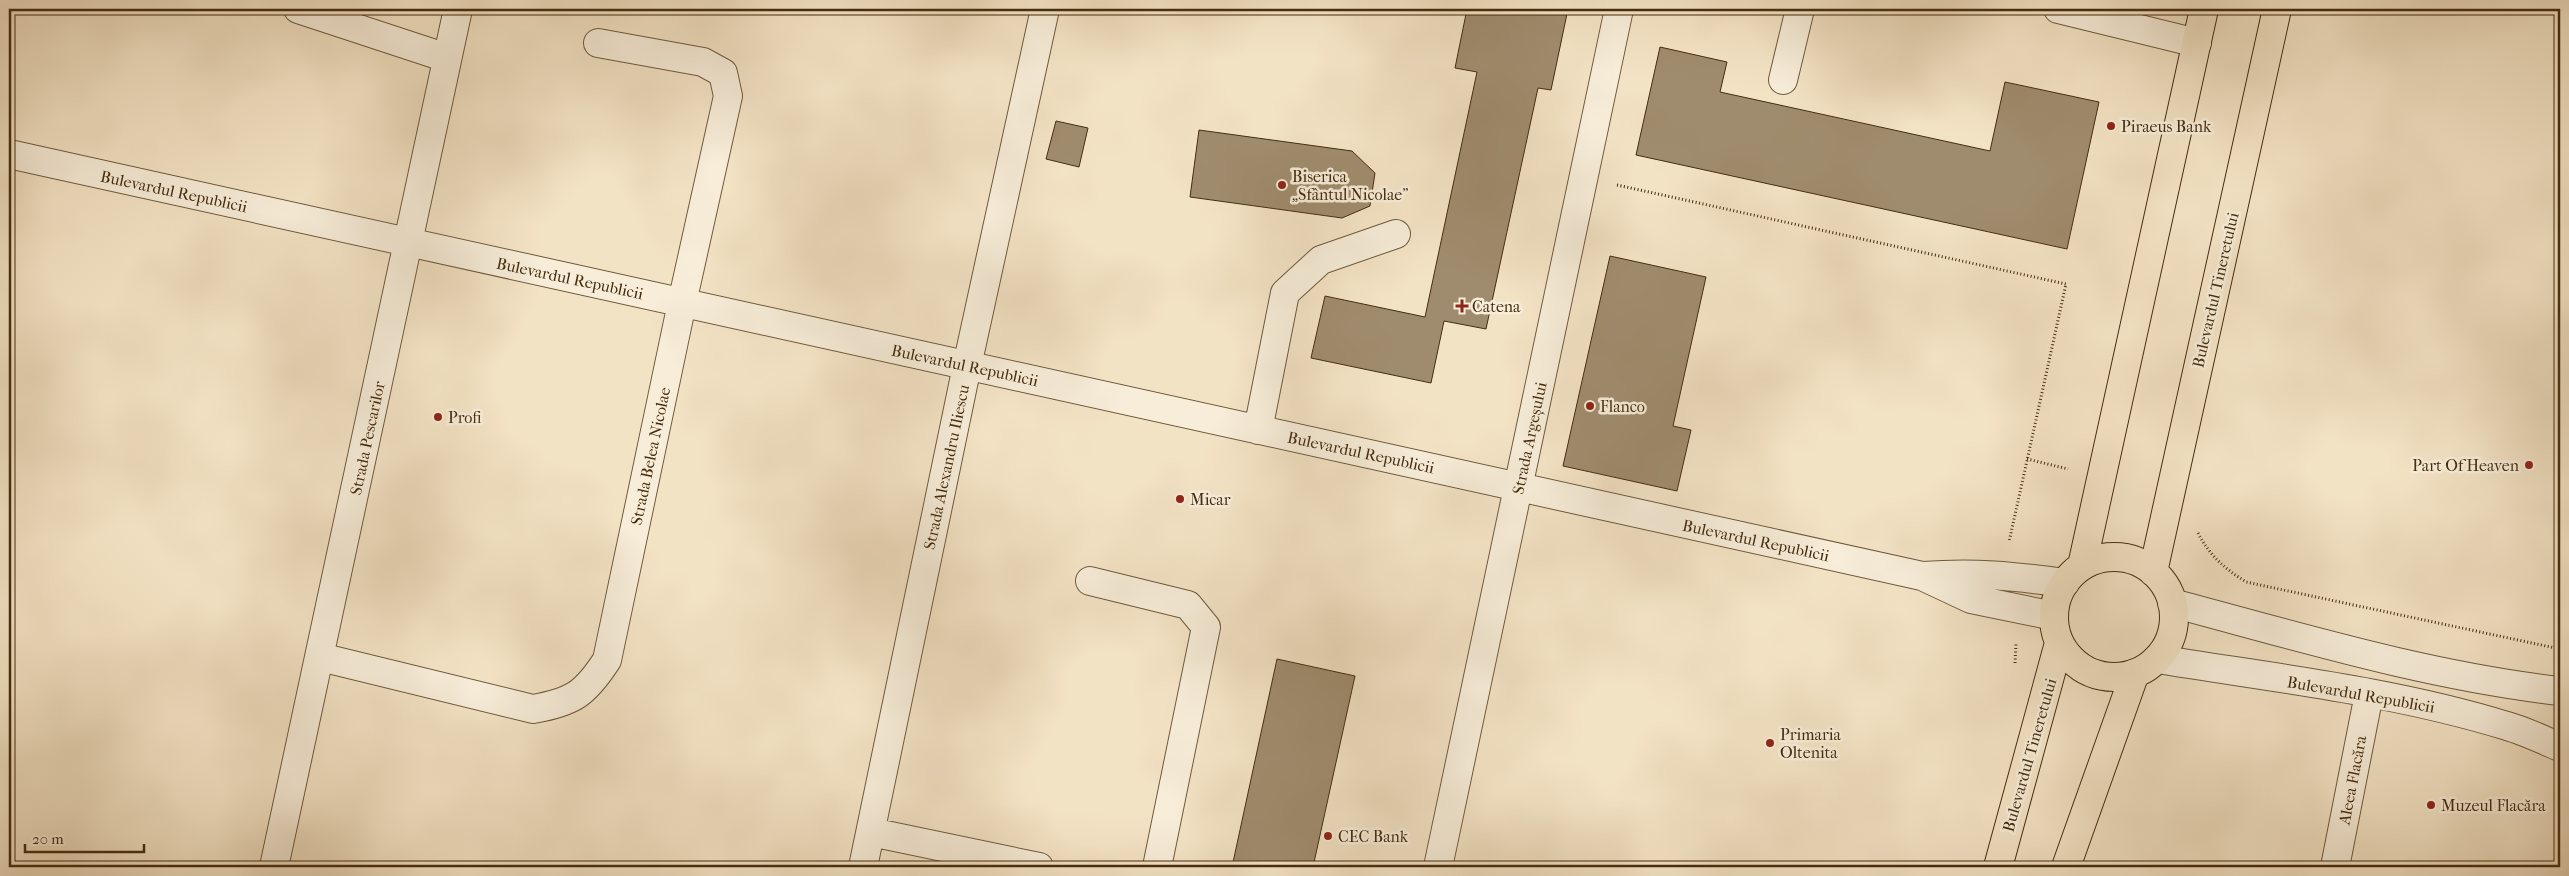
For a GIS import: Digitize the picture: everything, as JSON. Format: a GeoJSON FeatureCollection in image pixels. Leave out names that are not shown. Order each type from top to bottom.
{"type":"FeatureCollection","features":[{"type":"Feature","properties":{"kind":"main road"},"geometry":{"type":"LineString","coordinates":[[2074,574],[2100,559],[2118,557],[2136,562],[2162,580],[2172,603],[2174,618],[2172,633],[2166,647],[2157,659],[2135,673],[2117,677],[2091,672],[2070,657],[2060,643],[2054,616],[2057,599],[2074,574],[2204,9]]}},
{"type":"Feature","properties":{"kind":"main road","name":"Bulevardul Tineretului"},"geometry":{"type":"LineString","coordinates":[[2153,572],[2278,9]]}},
{"type":"Feature","properties":{"kind":"main road","name":"Bulevardul Tineretului"},"geometry":{"type":"LineString","coordinates":[[1998,867],[2060,643]]}},
{"type":"Feature","properties":{"kind":"main road"},"geometry":{"type":"LineString","coordinates":[[2066,867],[2135,673]]}},
{"type":"Feature","properties":{"kind":"street"},"geometry":{"type":"LineString","coordinates":[[298,9],[447,58]]}},
{"type":"Feature","properties":{"kind":"street","name":"Strada Pescarilor"},"geometry":{"type":"LineString","coordinates":[[274,867],[458,9]]}},
{"type":"Feature","properties":{"kind":"street","name":"Strada Alexandru Iliescu"},"geometry":{"type":"LineString","coordinates":[[863,867],[1045,9]]}},
{"type":"Feature","properties":{"kind":"street","name":"Strada Argeșului"},"geometry":{"type":"LineString","coordinates":[[1438,867],[1585,178],[1619,9]]}},
{"type":"Feature","properties":{"kind":"street"},"geometry":{"type":"LineString","coordinates":[[1783,80],[1800,9]]}},
{"type":"Feature","properties":{"kind":"street"},"geometry":{"type":"LineString","coordinates":[[2058,9],[2196,43]]}},
{"type":"Feature","properties":{"kind":"street","name":"Strada Belea Nicolae"},"geometry":{"type":"LineString","coordinates":[[320,657],[533,710],[563,704],[591,685],[607,660],[682,303],[728,96],[723,73],[703,62],[598,43]]}},
{"type":"Feature","properties":{"kind":"street","name":"Bulevardul Republicii"},"geometry":{"type":"LineString","coordinates":[[9,154],[1922,576],[1972,599],[2054,616]]}},
{"type":"Feature","properties":{"kind":"street"},"geometry":{"type":"LineString","coordinates":[[1258,430],[1285,293],[1321,260],[1396,234]]}},
{"type":"Feature","properties":{"kind":"street","name":"Bulevardul Republicii"},"geometry":{"type":"LineString","coordinates":[[1922,576],[1967,573],[2074,574]]}},
{"type":"Feature","properties":{"kind":"street"},"geometry":{"type":"LineString","coordinates":[[1090,581],[1188,604],[1206,627],[1157,867]]}},
{"type":"Feature","properties":{"kind":"street"},"geometry":{"type":"LineString","coordinates":[[2172,603],[2374,657],[2519,686],[2560,691]]}},
{"type":"Feature","properties":{"kind":"street","name":"Bulevardul Republicii"},"geometry":{"type":"LineString","coordinates":[[2157,659],[2369,694],[2437,708],[2509,726],[2560,747]]}},
{"type":"Feature","properties":{"kind":"street","name":"Aleea Flacăra"},"geometry":{"type":"LineString","coordinates":[[2335,867],[2369,694]]}},
{"type":"Feature","properties":{"kind":"street"},"geometry":{"type":"LineString","coordinates":[[871,832],[1039,867]]}},
{"type":"Feature","properties":{"kind":"path"},"geometry":{"type":"LineString","coordinates":[[1585,178],[2066,284],[2007,547]]}},
{"type":"Feature","properties":{"kind":"path"},"geometry":{"type":"LineString","coordinates":[[2196,528],[2208,552],[2223,568],[2246,582],[2560,649]]}},
{"type":"Feature","properties":{"kind":"path"},"geometry":{"type":"LineString","coordinates":[[2015,636],[2015,670]]}},
{"type":"Feature","properties":{"kind":"building"},"geometry":{"type":"Polygon","coordinates":[[[1467,9],[1568,9],[1551,90],[1538,88],[1486,329],[1444,321],[1431,383],[1311,358],[1325,296],[1425,317],[1477,72],[1455,68],[1467,9]]]}},
{"type":"Feature","properties":{"kind":"building"},"geometry":{"type":"Polygon","coordinates":[[[1660,47],[1727,62],[1720,92],[1990,151],[2005,82],[2099,102],[2067,249],[1636,155],[1660,47]]]}},
{"type":"Feature","properties":{"kind":"building"},"geometry":{"type":"Polygon","coordinates":[[[1056,121],[1088,128],[1079,167],[1046,159],[1056,121]]]}},
{"type":"Feature","properties":{"kind":"building","name":"Biserica „Sfântul Nicolae\""},"geometry":{"type":"Polygon","coordinates":[[[1199,130],[1352,151],[1375,173],[1370,206],[1342,218],[1190,197],[1199,130]]]}},
{"type":"Feature","properties":{"kind":"building"},"geometry":{"type":"Polygon","coordinates":[[[1610,256],[1706,277],[1673,426],[1691,430],[1677,491],[1563,466],[1610,256]]]}},
{"type":"Feature","properties":{"kind":"building"},"geometry":{"type":"Polygon","coordinates":[[[1277,659],[1355,676],[1313,867],[1232,867],[1277,659]]]}},
{"type":"Feature","properties":{"kind":"place","name":"Piraeus Bank"},"geometry":{"type":"Point","coordinates":[2111,126]}},
{"type":"Feature","properties":{"kind":"place","name":"Biserica „Sfântul Nicolae\""},"geometry":{"type":"Point","coordinates":[1282,185]}},
{"type":"Feature","properties":{"kind":"place","name":"Catena"},"geometry":{"type":"Point","coordinates":[1462,306]}},
{"type":"Feature","properties":{"kind":"place","name":"Flanco"},"geometry":{"type":"Point","coordinates":[1590,406]}},
{"type":"Feature","properties":{"kind":"place","name":"Profi"},"geometry":{"type":"Point","coordinates":[438,417]}},
{"type":"Feature","properties":{"kind":"place","name":"Part Of Heaven"},"geometry":{"type":"Point","coordinates":[2529,465]}},
{"type":"Feature","properties":{"kind":"place","name":"Micar"},"geometry":{"type":"Point","coordinates":[1180,499]}},
{"type":"Feature","properties":{"kind":"place","name":"Primaria Oltenita"},"geometry":{"type":"Point","coordinates":[1770,743]}},
{"type":"Feature","properties":{"kind":"place","name":"Muzeul Flacăra"},"geometry":{"type":"Point","coordinates":[2431,805]}},
{"type":"Feature","properties":{"kind":"place","name":"CEC Bank"},"geometry":{"type":"Point","coordinates":[1328,836]}}]}
